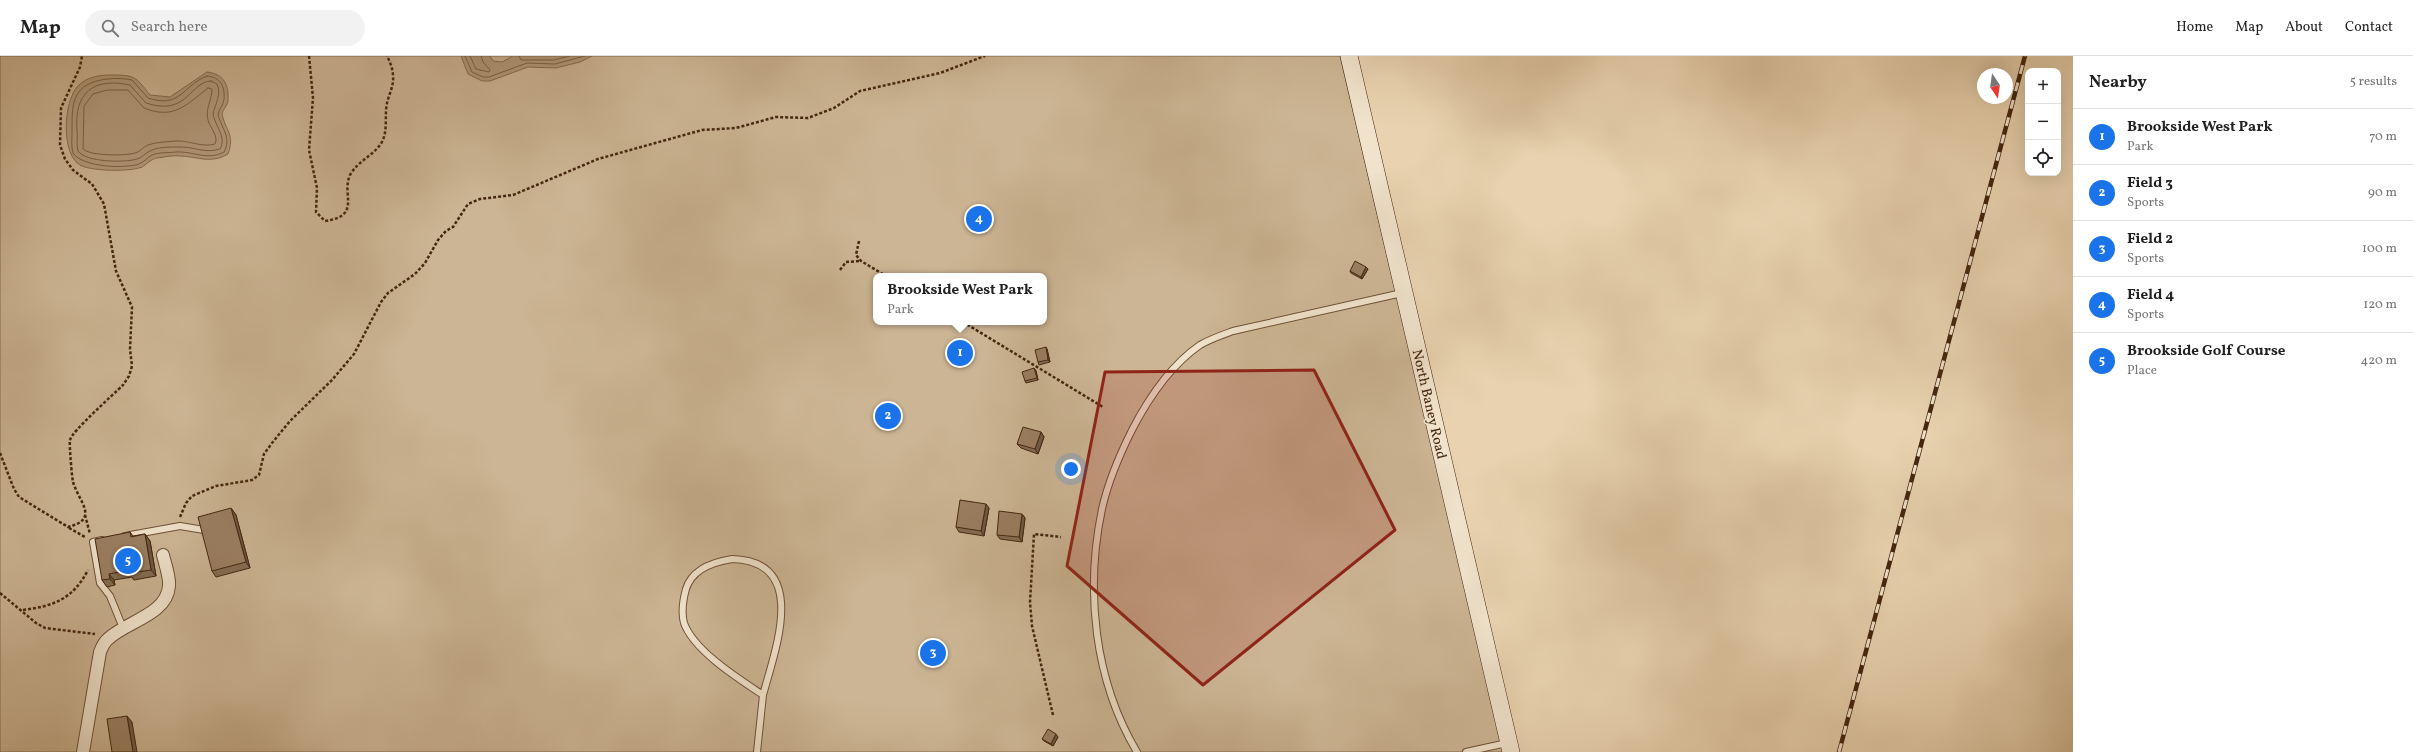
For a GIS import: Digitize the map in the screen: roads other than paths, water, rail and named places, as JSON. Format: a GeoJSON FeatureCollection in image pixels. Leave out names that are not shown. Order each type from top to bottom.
{"type":"FeatureCollection","features":[{"type":"Feature","properties":{"kind":"street","name":"North Baney Road"},"geometry":{"type":"LineString","coordinates":[[1349,56],[1510,747]]}},
{"type":"Feature","properties":{"kind":"street"},"geometry":{"type":"LineString","coordinates":[[83,752],[100,652],[107,639],[119,631],[143,620],[166,595],[170,585],[163,555]]}},
{"type":"Feature","properties":{"kind":"lane"},"geometry":{"type":"LineString","coordinates":[[1137,752],[1124,729],[1102,662],[1094,601],[1095,552],[1102,507],[1117,465],[1137,421],[1150,400],[1174,368],[1200,346],[1213,339],[1233,331],[1404,292]]}},
{"type":"Feature","properties":{"kind":"lane"},"geometry":{"type":"LineString","coordinates":[[114,538],[180,526],[204,530]]}},
{"type":"Feature","properties":{"kind":"lane"},"geometry":{"type":"LineString","coordinates":[[107,539],[92,542],[100,583],[110,596],[119,631]]}},
{"type":"Feature","properties":{"kind":"lane"},"geometry":{"type":"LineString","coordinates":[[757,752],[763,695],[782,620],[783,606],[778,586],[770,574],[757,564],[746,559],[732,559],[708,565],[692,578],[687,588],[682,607],[685,624],[692,636],[711,657],[763,695]]}},
{"type":"Feature","properties":{"kind":"lane"},"geometry":{"type":"LineString","coordinates":[[1466,752],[1510,747]]}},
{"type":"Feature","properties":{"kind":"water"},"geometry":{"type":"Polygon","coordinates":[[[461,56],[490,56],[493,61],[502,62],[513,56],[592,56],[580,62],[556,68],[528,67],[490,81],[482,81],[468,74],[461,56]]]}},
{"type":"Feature","properties":{"kind":"water"},"geometry":{"type":"Polygon","coordinates":[[[207,72],[218,75],[224,81],[228,90],[228,102],[222,114],[231,142],[228,154],[216,159],[169,156],[151,160],[142,167],[129,170],[103,170],[87,168],[75,161],[70,152],[67,140],[67,114],[74,92],[82,82],[98,76],[125,75],[137,80],[150,95],[170,97],[207,72]]]}},
{"type":"Feature","properties":{"kind":"railway"},"geometry":{"type":"LineString","coordinates":[[1839,752],[2025,56]]}},
{"type":"Feature","properties":{"kind":"place","name":"Field 4"},"geometry":{"type":"Point","coordinates":[979,219]}},
{"type":"Feature","properties":{"kind":"place","name":"Brookside West Park"},"geometry":{"type":"Point","coordinates":[960,353]}},
{"type":"Feature","properties":{"kind":"place","name":"Field 3"},"geometry":{"type":"Point","coordinates":[888,416]}},
{"type":"Feature","properties":{"kind":"place","name":"Brookside Golf Course"},"geometry":{"type":"Point","coordinates":[128,561]}},
{"type":"Feature","properties":{"kind":"place","name":"Field 2"},"geometry":{"type":"Point","coordinates":[933,653]}}]}
